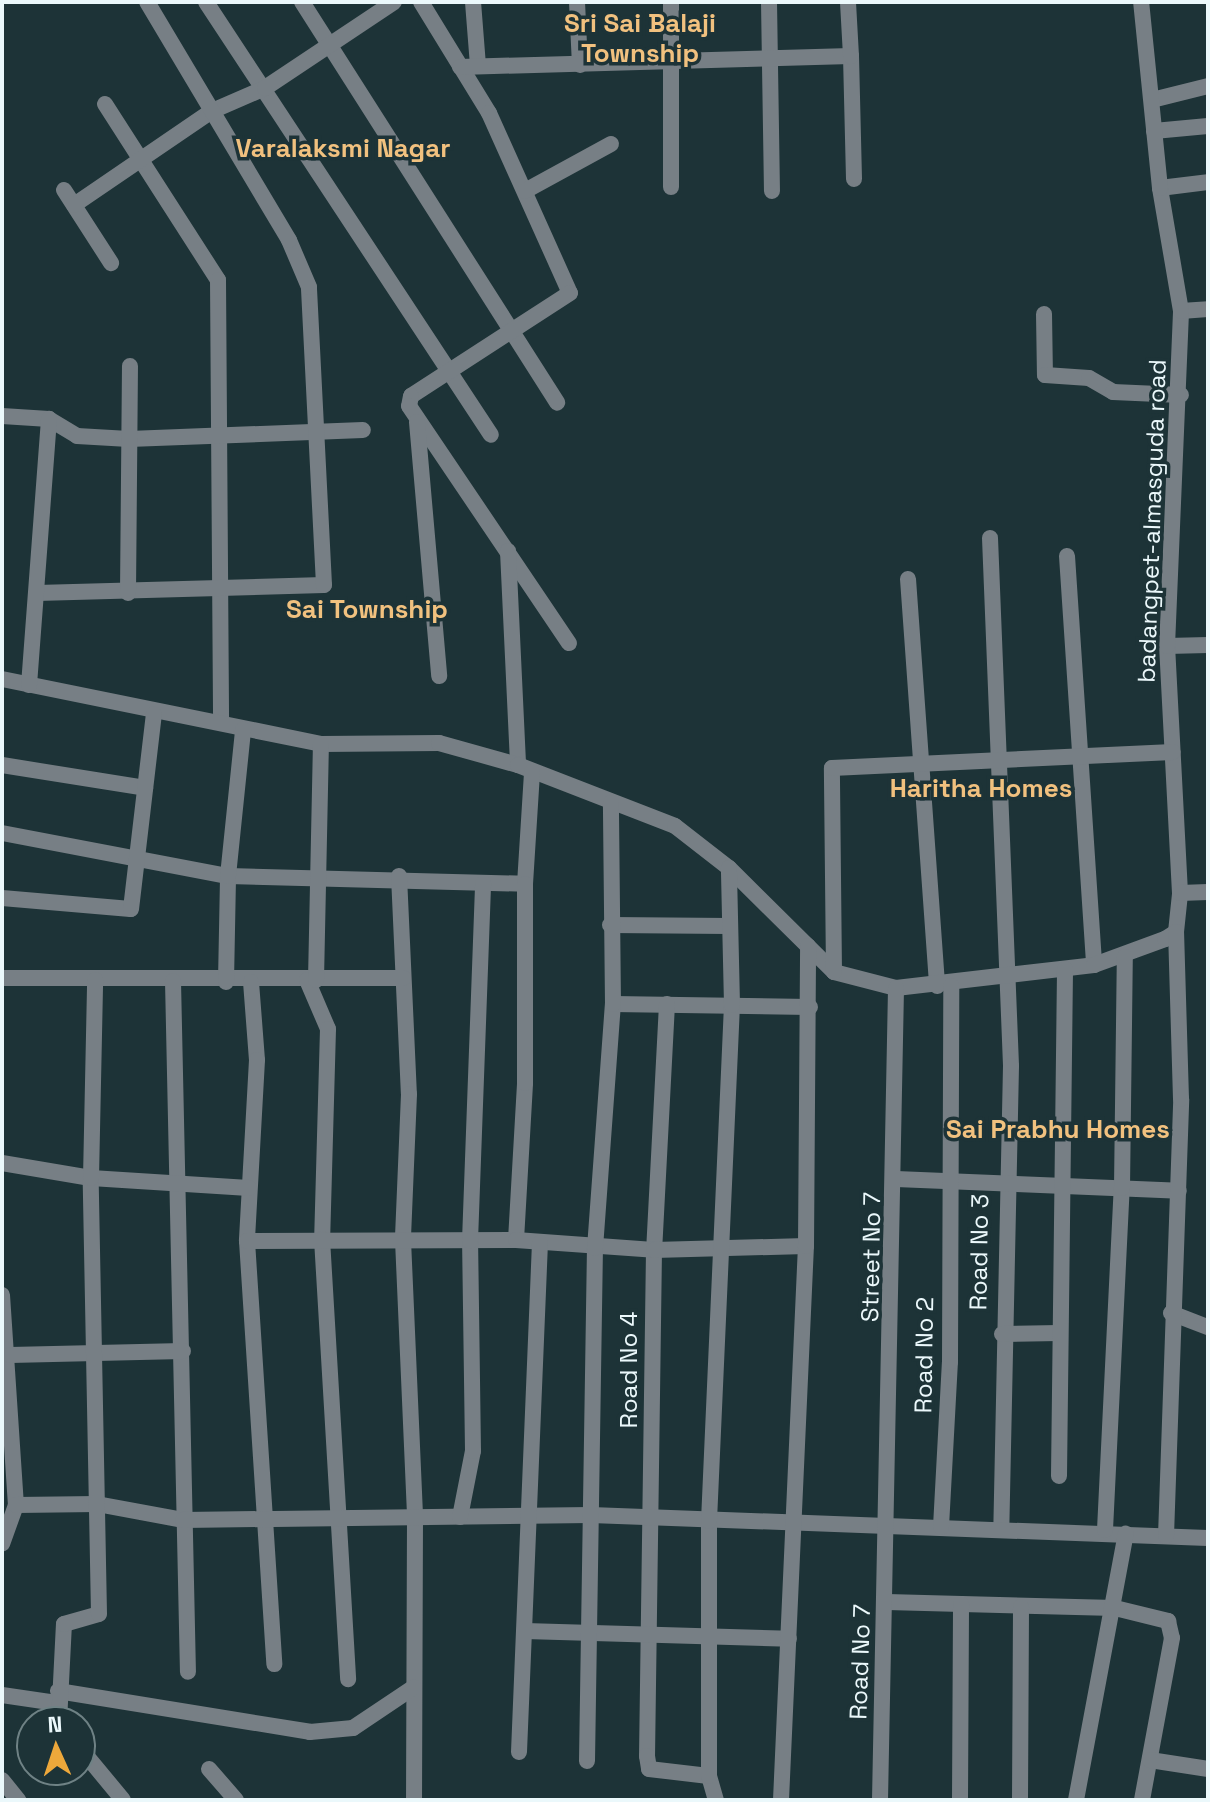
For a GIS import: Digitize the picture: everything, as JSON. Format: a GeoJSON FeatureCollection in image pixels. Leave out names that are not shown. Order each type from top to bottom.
{"type":"FeatureCollection","features":[{"type":"Feature","properties":{"kind":"street"},"geometry":{"type":"LineString","coordinates":[[37,593],[220,591],[324,585],[313,432],[309,287],[289,240],[147,2]]}},
{"type":"Feature","properties":{"kind":"street"},"geometry":{"type":"LineString","coordinates":[[206,2],[265,88],[338,208],[452,371],[491,435]]}},
{"type":"Feature","properties":{"kind":"street"},"geometry":{"type":"LineString","coordinates":[[302,2],[507,330],[557,403]]}},
{"type":"Feature","properties":{"kind":"street"},"geometry":{"type":"LineString","coordinates":[[74,205],[212,111],[265,88],[394,2]]}},
{"type":"Feature","properties":{"kind":"street"},"geometry":{"type":"LineString","coordinates":[[421,2],[469,66],[570,293],[507,330],[452,371],[411,396],[417,419],[439,676]]}},
{"type":"Feature","properties":{"kind":"street"},"geometry":{"type":"LineString","coordinates":[[469,66],[473,2]]}},
{"type":"Feature","properties":{"kind":"street"},"geometry":{"type":"LineString","coordinates":[[577,2],[580,65]]}},
{"type":"Feature","properties":{"kind":"street"},"geometry":{"type":"LineString","coordinates":[[671,2],[671,187]]}},
{"type":"Feature","properties":{"kind":"street"},"geometry":{"type":"LineString","coordinates":[[769,2],[772,191]]}},
{"type":"Feature","properties":{"kind":"street"},"geometry":{"type":"LineString","coordinates":[[848,2],[854,179]]}},
{"type":"Feature","properties":{"kind":"street","name":"badangpet-almasguda road"},"geometry":{"type":"LineString","coordinates":[[1141,2],[1160,188],[1181,311],[1181,395],[1167,646],[1180,893],[1176,932],[1179,1191],[1171,1313],[1166,1536]]}},
{"type":"Feature","properties":{"kind":"street"},"geometry":{"type":"LineString","coordinates":[[469,66],[851,56]]}},
{"type":"Feature","properties":{"kind":"street"},"geometry":{"type":"LineString","coordinates":[[1152,100],[1208,86]]}},
{"type":"Feature","properties":{"kind":"street"},"geometry":{"type":"LineString","coordinates":[[105,104],[218,280],[215,437],[221,722]]}},
{"type":"Feature","properties":{"kind":"street"},"geometry":{"type":"LineString","coordinates":[[1154,131],[1208,126]]}},
{"type":"Feature","properties":{"kind":"street"},"geometry":{"type":"LineString","coordinates":[[525,191],[611,144]]}},
{"type":"Feature","properties":{"kind":"street"},"geometry":{"type":"LineString","coordinates":[[1160,188],[1208,182]]}},
{"type":"Feature","properties":{"kind":"street"},"geometry":{"type":"LineString","coordinates":[[64,190],[111,263]]}},
{"type":"Feature","properties":{"kind":"street"},"geometry":{"type":"LineString","coordinates":[[1181,311],[1208,309]]}},
{"type":"Feature","properties":{"kind":"street"},"geometry":{"type":"LineString","coordinates":[[1044,314],[1045,375],[1089,378],[1113,392],[1181,395]]}},
{"type":"Feature","properties":{"kind":"street"},"geometry":{"type":"LineString","coordinates":[[128,593],[130,366]]}},
{"type":"Feature","properties":{"kind":"street"},"geometry":{"type":"LineString","coordinates":[[2,416],[49,419],[77,436],[129,439],[363,430]]}},
{"type":"Feature","properties":{"kind":"street"},"geometry":{"type":"LineString","coordinates":[[29,685],[49,419]]}},
{"type":"Feature","properties":{"kind":"street"},"geometry":{"type":"LineString","coordinates":[[417,419],[569,643]]}},
{"type":"Feature","properties":{"kind":"street","name":"Road No 3"},"geometry":{"type":"LineString","coordinates":[[990,538],[1009,978],[1001,1527]]}},
{"type":"Feature","properties":{"kind":"street"},"geometry":{"type":"LineString","coordinates":[[508,551],[525,769],[525,1083],[516,1240]]}},
{"type":"Feature","properties":{"kind":"street"},"geometry":{"type":"LineString","coordinates":[[1067,556],[1085,757],[1094,965]]}},
{"type":"Feature","properties":{"kind":"street","name":"Road No 2"},"geometry":{"type":"LineString","coordinates":[[908,579],[921,762],[944,986],[950,1362],[941,1527]]}},
{"type":"Feature","properties":{"kind":"street"},"geometry":{"type":"LineString","coordinates":[[1167,646],[1208,645]]}},
{"type":"Feature","properties":{"kind":"street"},"geometry":{"type":"LineString","coordinates":[[2,679],[154,714],[221,722],[243,730],[321,744],[439,743],[525,769],[675,826],[729,868],[834,972],[896,988],[944,986],[1094,965],[1125,957],[1176,932]]}},
{"type":"Feature","properties":{"kind":"street"},"geometry":{"type":"LineString","coordinates":[[2,898],[131,909],[154,714]]}},
{"type":"Feature","properties":{"kind":"street"},"geometry":{"type":"LineString","coordinates":[[226,982],[228,876],[243,730]]}},
{"type":"Feature","properties":{"kind":"street"},"geometry":{"type":"LineString","coordinates":[[321,744],[312,980],[328,1029],[322,1239],[335,1518],[348,1679]]}},
{"type":"Feature","properties":{"kind":"street"},"geometry":{"type":"LineString","coordinates":[[834,972],[832,768],[1173,752]]}},
{"type":"Feature","properties":{"kind":"street"},"geometry":{"type":"LineString","coordinates":[[2,765],[145,788]]}},
{"type":"Feature","properties":{"kind":"street"},"geometry":{"type":"LineString","coordinates":[[587,1761],[595,1248],[613,1004],[611,803]]}},
{"type":"Feature","properties":{"kind":"street"},"geometry":{"type":"LineString","coordinates":[[2,833],[228,876],[315,883],[399,876],[525,884]]}},
{"type":"Feature","properties":{"kind":"street"},"geometry":{"type":"LineString","coordinates":[[716,1800],[709,1776],[709,1521],[724,1249],[732,1005],[729,868]]}},
{"type":"Feature","properties":{"kind":"street"},"geometry":{"type":"LineString","coordinates":[[399,876],[409,1094],[403,1240],[415,1519],[414,1800]]}},
{"type":"Feature","properties":{"kind":"street"},"geometry":{"type":"LineString","coordinates":[[460,1517],[473,1451],[470,1241],[483,883]]}},
{"type":"Feature","properties":{"kind":"street"},"geometry":{"type":"LineString","coordinates":[[1180,893],[1208,892]]}},
{"type":"Feature","properties":{"kind":"street"},"geometry":{"type":"LineString","coordinates":[[610,925],[729,926]]}},
{"type":"Feature","properties":{"kind":"street"},"geometry":{"type":"LineString","coordinates":[[781,1800],[806,1246],[810,1007],[808,946]]}},
{"type":"Feature","properties":{"kind":"street"},"geometry":{"type":"LineString","coordinates":[[1105,1530],[1122,1188],[1125,957]]}},
{"type":"Feature","properties":{"kind":"street"},"geometry":{"type":"LineString","coordinates":[[1059,1476],[1065,969]]}},
{"type":"Feature","properties":{"kind":"street"},"geometry":{"type":"LineString","coordinates":[[2,978],[251,982],[403,978]]}},
{"type":"Feature","properties":{"kind":"street"},"geometry":{"type":"LineString","coordinates":[[58,1706],[64,1624],[99,1614],[97,1352],[91,1178],[95,980]]}},
{"type":"Feature","properties":{"kind":"street"},"geometry":{"type":"LineString","coordinates":[[173,981],[181,1181],[183,1520],[188,1672]]}},
{"type":"Feature","properties":{"kind":"street"},"geometry":{"type":"LineString","coordinates":[[251,982],[257,1060],[247,1241],[274,1664]]}},
{"type":"Feature","properties":{"kind":"street","name":"Street No 7"},"geometry":{"type":"LineString","coordinates":[[887,1526],[896,1179],[896,988]]}},
{"type":"Feature","properties":{"kind":"street"},"geometry":{"type":"LineString","coordinates":[[613,1004],[810,1007]]}},
{"type":"Feature","properties":{"kind":"street","name":"Road No 4"},"geometry":{"type":"LineString","coordinates":[[667,1004],[654,1250],[653,1517],[647,1736],[649,1769],[709,1776]]}},
{"type":"Feature","properties":{"kind":"street"},"geometry":{"type":"LineString","coordinates":[[2,1163],[91,1178],[181,1181],[249,1188]]}},
{"type":"Feature","properties":{"kind":"street"},"geometry":{"type":"LineString","coordinates":[[896,1179],[1179,1191]]}},
{"type":"Feature","properties":{"kind":"street"},"geometry":{"type":"LineString","coordinates":[[247,1241],[516,1240],[654,1250],[806,1246]]}},
{"type":"Feature","properties":{"kind":"street"},"geometry":{"type":"LineString","coordinates":[[519,1752],[526,1519],[540,1243]]}},
{"type":"Feature","properties":{"kind":"street"},"geometry":{"type":"LineString","coordinates":[[2,1295],[10,1355],[16,1505],[2,1544]]}},
{"type":"Feature","properties":{"kind":"street"},"geometry":{"type":"LineString","coordinates":[[1171,1313],[1208,1327]]}},
{"type":"Feature","properties":{"kind":"street"},"geometry":{"type":"LineString","coordinates":[[1002,1334],[1059,1333]]}},
{"type":"Feature","properties":{"kind":"street"},"geometry":{"type":"LineString","coordinates":[[10,1355],[183,1351]]}},
{"type":"Feature","properties":{"kind":"street"},"geometry":{"type":"LineString","coordinates":[[16,1505],[97,1504],[183,1520],[526,1519],[591,1515],[792,1524],[1105,1530],[1208,1538]]}},
{"type":"Feature","properties":{"kind":"street","name":"Road No 7"},"geometry":{"type":"LineString","coordinates":[[880,1800],[887,1526]]}},
{"type":"Feature","properties":{"kind":"street"},"geometry":{"type":"LineString","coordinates":[[1076,1800],[1115,1608],[1126,1534]]}},
{"type":"Feature","properties":{"kind":"street"},"geometry":{"type":"LineString","coordinates":[[887,1602],[1115,1608],[1164,1620],[1172,1631],[1142,1800]]}},
{"type":"Feature","properties":{"kind":"street"},"geometry":{"type":"LineString","coordinates":[[960,1800],[961,1604]]}},
{"type":"Feature","properties":{"kind":"street"},"geometry":{"type":"LineString","coordinates":[[1020,1800],[1021,1607]]}},
{"type":"Feature","properties":{"kind":"street"},"geometry":{"type":"LineString","coordinates":[[525,1631],[588,1630],[710,1639],[789,1639]]}},
{"type":"Feature","properties":{"kind":"street"},"geometry":{"type":"LineString","coordinates":[[2,1695],[57,1697],[310,1732],[353,1728],[414,1687]]}},
{"type":"Feature","properties":{"kind":"street"},"geometry":{"type":"LineString","coordinates":[[1150,1760],[1208,1769]]}},
{"type":"Feature","properties":{"kind":"street"},"geometry":{"type":"LineString","coordinates":[[96,1767],[123,1800]]}},
{"type":"Feature","properties":{"kind":"street"},"geometry":{"type":"LineString","coordinates":[[209,1769],[236,1800]]}},
{"type":"Feature","properties":{"kind":"street"},"geometry":{"type":"LineString","coordinates":[[2,1780],[18,1800]]}},
{"type":"Feature","properties":{"kind":"district","name":"Sri Sai Balaji Township"},"geometry":{"type":"Point","coordinates":[640,39]}},
{"type":"Feature","properties":{"kind":"district","name":"Varalaksmi Nagar"},"geometry":{"type":"Point","coordinates":[343,149]}},
{"type":"Feature","properties":{"kind":"district","name":"Sai Township"},"geometry":{"type":"Point","coordinates":[367,610]}},
{"type":"Feature","properties":{"kind":"district","name":"Haritha Homes"},"geometry":{"type":"Point","coordinates":[981,789]}},
{"type":"Feature","properties":{"kind":"district","name":"Sai Prabhu Homes"},"geometry":{"type":"Point","coordinates":[1058,1130]}}]}
